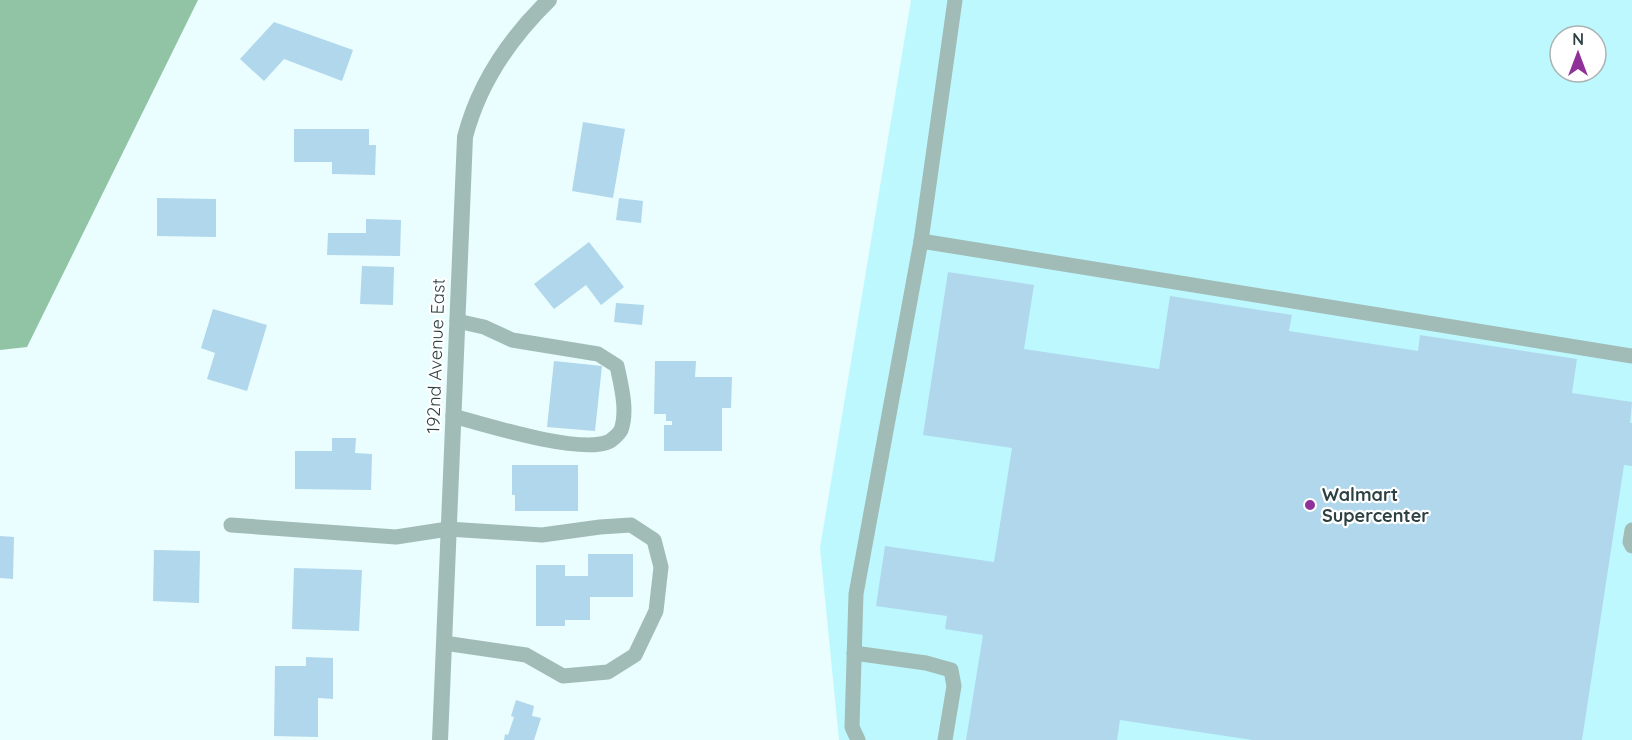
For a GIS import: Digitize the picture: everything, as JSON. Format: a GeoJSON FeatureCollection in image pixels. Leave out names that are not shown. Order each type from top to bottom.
{"type":"FeatureCollection","features":[{"type":"Feature","properties":{"kind":"street","name":"192nd Avenue East"},"geometry":{"type":"LineString","coordinates":[[440,740],[465,137],[471,112],[485,83],[513,39],[549,0]]}},
{"type":"Feature","properties":{"kind":"lane"},"geometry":{"type":"LineString","coordinates":[[858,740],[852,727],[856,594],[921,241],[955,0]]}},
{"type":"Feature","properties":{"kind":"lane"},"geometry":{"type":"LineString","coordinates":[[921,241],[1632,356]]}},
{"type":"Feature","properties":{"kind":"lane"},"geometry":{"type":"LineString","coordinates":[[453,416],[551,441],[583,444],[608,442],[620,431],[624,411],[617,366],[598,354],[512,340],[484,327],[457,321]]}},
{"type":"Feature","properties":{"kind":"lane"},"geometry":{"type":"LineString","coordinates":[[231,525],[396,537],[448,529],[542,535],[600,526],[631,525],[654,540],[661,567],[656,611],[635,655],[608,672],[563,676],[526,655],[444,643]]}},
{"type":"Feature","properties":{"kind":"lane"},"geometry":{"type":"LineString","coordinates":[[1632,530],[1630,542],[1632,546]]}},
{"type":"Feature","properties":{"kind":"lane"},"geometry":{"type":"LineString","coordinates":[[854,653],[927,663],[951,670],[954,686],[945,740]]}},
{"type":"Feature","properties":{"kind":"shaded area"},"geometry":{"type":"Polygon","coordinates":[[[911,0],[1632,0],[1632,740],[839,740],[820,548],[911,0]]]}},
{"type":"Feature","properties":{"kind":"green space"},"geometry":{"type":"Polygon","coordinates":[[[0,0],[198,0],[27,347],[0,350],[0,0]]]}},
{"type":"Feature","properties":{"kind":"building"},"geometry":{"type":"Polygon","coordinates":[[[274,22],[353,50],[342,81],[284,59],[264,81],[240,59],[274,22]]]}},
{"type":"Feature","properties":{"kind":"building"},"geometry":{"type":"Polygon","coordinates":[[[583,122],[625,129],[613,198],[572,191],[583,122]]]}},
{"type":"Feature","properties":{"kind":"building"},"geometry":{"type":"Polygon","coordinates":[[[294,129],[369,129],[369,145],[376,145],[375,175],[332,174],[332,162],[294,162],[294,129]]]}},
{"type":"Feature","properties":{"kind":"building"},"geometry":{"type":"Polygon","coordinates":[[[157,198],[216,199],[216,237],[157,236],[157,198]]]}},
{"type":"Feature","properties":{"kind":"building"},"geometry":{"type":"Polygon","coordinates":[[[619,198],[643,201],[641,223],[616,220],[619,198]]]}},
{"type":"Feature","properties":{"kind":"building"},"geometry":{"type":"Polygon","coordinates":[[[366,219],[401,220],[400,256],[327,255],[328,233],[366,233],[366,219]]]}},
{"type":"Feature","properties":{"kind":"building"},"geometry":{"type":"Polygon","coordinates":[[[589,242],[624,287],[601,305],[586,285],[554,309],[534,284],[589,242]]]}},
{"type":"Feature","properties":{"kind":"building"},"geometry":{"type":"Polygon","coordinates":[[[362,266],[394,267],[393,305],[360,304],[362,266]]]}},
{"type":"Feature","properties":{"kind":"building","name":"Walmart Supercenter"},"geometry":{"type":"Polygon","coordinates":[[[948,272],[1034,285],[1024,349],[1159,369],[1170,296],[1292,315],[1289,331],[1418,351],[1420,335],[1577,359],[1572,393],[1632,402],[1630,423],[1632,423],[1632,466],[1624,465],[1582,740],[1252,740],[1120,720],[1117,740],[966,740],[983,635],[945,629],[947,616],[876,606],[885,546],[994,562],[1012,448],[923,435],[948,272]]]}},
{"type":"Feature","properties":{"kind":"building"},"geometry":{"type":"Polygon","coordinates":[[[616,303],[644,305],[642,325],[614,322],[616,303]]]}},
{"type":"Feature","properties":{"kind":"building"},"geometry":{"type":"Polygon","coordinates":[[[213,309],[267,325],[247,391],[207,379],[215,353],[201,348],[213,309]]]}},
{"type":"Feature","properties":{"kind":"building"},"geometry":{"type":"Polygon","coordinates":[[[554,361],[602,366],[595,431],[547,427],[554,361]]]}},
{"type":"Feature","properties":{"kind":"building"},"geometry":{"type":"Polygon","coordinates":[[[655,361],[696,361],[695,377],[732,377],[731,408],[722,408],[722,451],[664,451],[664,425],[672,425],[672,421],[666,421],[666,414],[654,414],[655,361]]]}},
{"type":"Feature","properties":{"kind":"building"},"geometry":{"type":"Polygon","coordinates":[[[332,438],[356,438],[355,453],[372,454],[371,490],[295,489],[295,451],[332,451],[332,438]]]}},
{"type":"Feature","properties":{"kind":"building"},"geometry":{"type":"Polygon","coordinates":[[[512,465],[578,465],[578,511],[515,511],[515,495],[512,495],[512,465]]]}},
{"type":"Feature","properties":{"kind":"building"},"geometry":{"type":"Polygon","coordinates":[[[0,536],[14,537],[13,579],[0,578],[0,536]]]}},
{"type":"Feature","properties":{"kind":"building"},"geometry":{"type":"Polygon","coordinates":[[[154,550],[200,551],[199,603],[153,601],[154,550]]]}},
{"type":"Feature","properties":{"kind":"building"},"geometry":{"type":"Polygon","coordinates":[[[588,554],[633,554],[633,597],[590,597],[590,620],[565,620],[565,626],[536,626],[536,565],[565,565],[565,576],[588,576],[588,554]]]}},
{"type":"Feature","properties":{"kind":"building"},"geometry":{"type":"Polygon","coordinates":[[[294,568],[362,570],[359,631],[292,629],[294,568]]]}},
{"type":"Feature","properties":{"kind":"building"},"geometry":{"type":"Polygon","coordinates":[[[306,657],[333,658],[333,699],[318,698],[318,737],[274,736],[275,666],[306,666],[306,657]]]}},
{"type":"Feature","properties":{"kind":"building"},"geometry":{"type":"Polygon","coordinates":[[[516,700],[534,706],[532,716],[541,718],[534,740],[504,740],[514,717],[511,716],[516,700]]]}},
{"type":"Feature","properties":{"kind":"place","name":"Walmart Supercenter"},"geometry":{"type":"Point","coordinates":[1310,505]}}]}
